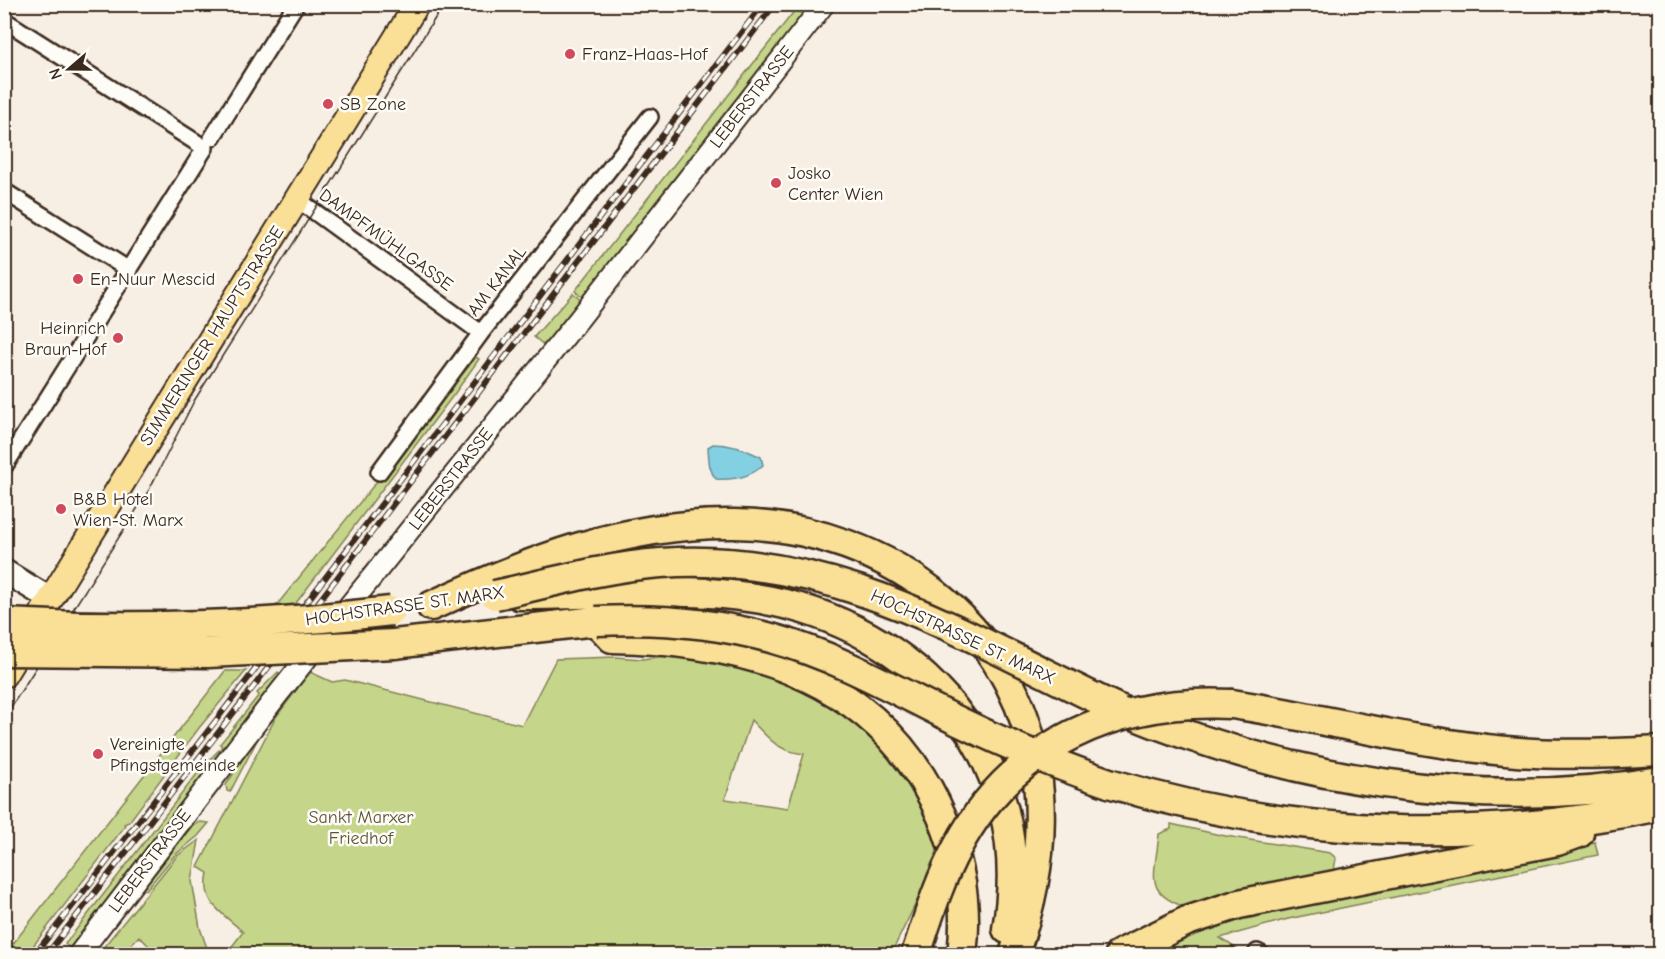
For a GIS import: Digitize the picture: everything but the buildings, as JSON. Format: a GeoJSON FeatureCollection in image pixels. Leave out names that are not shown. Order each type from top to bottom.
{"type":"FeatureCollection","features":[{"type":"Feature","properties":{"kind":"highway"},"geometry":{"type":"LineString","coordinates":[[431,606],[501,574],[560,553],[623,535],[692,525],[765,525],[826,536],[879,556],[905,571],[929,588],[970,627],[1004,677],[1031,744],[1039,792],[1040,846],[1036,875],[1014,954]]}},
{"type":"Feature","properties":{"kind":"highway","name":"HOCHSTRASSE ST. MARX"},"geometry":{"type":"LineString","coordinates":[[4,623],[186,626],[331,618],[431,606],[495,595],[591,573],[661,563],[729,563],[785,570],[843,584],[892,601],[1125,711],[1196,739],[1273,762],[1369,781],[1474,792],[1559,792],[1658,799]]}},
{"type":"Feature","properties":{"kind":"highway"},"geometry":{"type":"LineString","coordinates":[[495,595],[567,596],[630,591],[701,592],[756,598],[805,609],[851,627],[894,651],[931,682],[964,721],[993,776],[1010,838],[1012,890],[1002,954]]}},
{"type":"Feature","properties":{"kind":"highway","name":"HOCHSTRASSE ST. MARX"},"geometry":{"type":"LineString","coordinates":[[6,667],[196,653],[343,648],[596,621],[636,619],[688,622],[772,638],[835,661],[999,740],[1069,770],[1147,795],[1252,818],[1358,830],[1430,831],[1519,826],[1658,799]]}},
{"type":"Feature","properties":{"kind":"highway"},"geometry":{"type":"LineString","coordinates":[[596,621],[612,638],[677,641],[736,651],[764,659],[821,682],[866,713],[896,743],[918,772],[946,828],[959,874],[963,906],[962,954]]}},
{"type":"Feature","properties":{"kind":"highway"},"geometry":{"type":"LineString","coordinates":[[916,954],[942,880],[957,847],[997,791],[1024,766],[1054,744],[1115,716],[1172,705],[1232,705],[1434,741],[1506,751],[1564,754],[1660,751]]}},
{"type":"Feature","properties":{"kind":"highway"},"geometry":{"type":"LineString","coordinates":[[1120,954],[1177,925],[1223,909],[1295,892],[1557,841],[1658,799]]}},
{"type":"Feature","properties":{"kind":"main road","name":"SIMMERINGER HAUPTSTRASSE"},"geometry":{"type":"LineString","coordinates":[[6,667],[417,4]]}},
{"type":"Feature","properties":{"kind":"main road"},"geometry":{"type":"LineString","coordinates":[[4,571],[50,598]]}},
{"type":"Feature","properties":{"kind":"street"},"geometry":{"type":"LineString","coordinates":[[4,467],[205,148],[205,141],[296,4]]}},
{"type":"Feature","properties":{"kind":"street","name":"LEBERSTRASSE"},"geometry":{"type":"LineString","coordinates":[[79,954],[287,683],[579,319],[824,4]]}},
{"type":"Feature","properties":{"kind":"street"},"geometry":{"type":"LineString","coordinates":[[4,20],[205,141]]}},
{"type":"Feature","properties":{"kind":"street","name":"AM KANAL"},"geometry":{"type":"LineString","coordinates":[[379,472],[481,333],[650,117]]}},
{"type":"Feature","properties":{"kind":"street"},"geometry":{"type":"LineString","coordinates":[[4,191],[129,270]]}},
{"type":"Feature","properties":{"kind":"street","name":"DAMPFMÜHLGASSE"},"geometry":{"type":"LineString","coordinates":[[297,200],[481,333]]}},
{"type":"Feature","properties":{"kind":"green space"},"geometry":{"type":"Polygon","coordinates":[[[799,5],[814,5],[583,298],[575,291],[799,5]]]}},
{"type":"Feature","properties":{"kind":"green space"},"geometry":{"type":"Polygon","coordinates":[[[573,293],[582,300],[545,346],[534,337],[573,293]]]}},
{"type":"Feature","properties":{"kind":"green space"},"geometry":{"type":"Polygon","coordinates":[[[476,357],[479,359],[455,393],[290,611],[272,611],[454,386],[461,372],[464,372],[476,357]]]}},
{"type":"Feature","properties":{"kind":"green space","name":"Sankt Marxer Friedhof"},"geometry":{"type":"Polygon","coordinates":[[[674,655],[736,662],[814,692],[869,734],[904,777],[924,811],[940,854],[891,954],[226,954],[243,932],[210,900],[207,884],[208,873],[198,867],[276,717],[310,672],[332,682],[345,680],[522,725],[556,659],[615,657],[642,659],[674,655]],[[751,720],[725,799],[788,808],[804,754],[786,750],[768,738],[751,720]]]}},
{"type":"Feature","properties":{"kind":"green space"},"geometry":{"type":"Polygon","coordinates":[[[225,671],[246,671],[199,728],[129,822],[124,824],[125,826],[27,954],[5,954],[225,671]]]}},
{"type":"Feature","properties":{"kind":"green space"},"geometry":{"type":"Polygon","coordinates":[[[278,672],[281,675],[72,950],[65,944],[204,765],[222,747],[220,744],[259,695],[257,693],[278,672]]]}},
{"type":"Feature","properties":{"kind":"green space"},"geometry":{"type":"Polygon","coordinates":[[[265,725],[230,792],[227,791],[226,785],[265,725]]]}},
{"type":"Feature","properties":{"kind":"green space"},"geometry":{"type":"Polygon","coordinates":[[[200,822],[209,823],[198,836],[175,855],[146,890],[143,889],[193,825],[200,822]]]}},
{"type":"Feature","properties":{"kind":"green space"},"geometry":{"type":"Polygon","coordinates":[[[1171,824],[1220,835],[1330,853],[1336,858],[1334,870],[1191,909],[1165,897],[1158,890],[1155,882],[1159,834],[1171,829],[1171,824]]]}},
{"type":"Feature","properties":{"kind":"green space"},"geometry":{"type":"Polygon","coordinates":[[[199,840],[192,881],[200,928],[209,954],[151,954],[154,951],[139,936],[122,954],[98,954],[177,856],[199,840]]]}},
{"type":"Feature","properties":{"kind":"green space"},"geometry":{"type":"Polygon","coordinates":[[[1595,842],[1598,855],[1288,919],[1220,938],[1237,949],[1234,954],[1149,954],[1198,932],[1250,916],[1595,842]]]}},
{"type":"Feature","properties":{"kind":"water"},"geometry":{"type":"Polygon","coordinates":[[[713,444],[732,446],[761,457],[763,465],[753,473],[741,477],[716,479],[709,460],[708,447],[713,444]]]}},
{"type":"Feature","properties":{"kind":"tram line"},"geometry":{"type":"LineString","coordinates":[[4,718],[149,490],[194,401],[444,4]]}},
{"type":"Feature","properties":{"kind":"railway"},"geometry":{"type":"LineString","coordinates":[[35,954],[763,4]]}},
{"type":"Feature","properties":{"kind":"railway"},"geometry":{"type":"LineString","coordinates":[[47,954],[775,4]]}},
{"type":"Feature","properties":{"kind":"place","name":"Franz-Haas-Hof"},"geometry":{"type":"Point","coordinates":[570,54]}},
{"type":"Feature","properties":{"kind":"place","name":"SB Zone"},"geometry":{"type":"Point","coordinates":[328,104]}},
{"type":"Feature","properties":{"kind":"place","name":"Josko Center Wien"},"geometry":{"type":"Point","coordinates":[776,183]}},
{"type":"Feature","properties":{"kind":"place","name":"En-Nuur Mescid"},"geometry":{"type":"Point","coordinates":[78,279]}},
{"type":"Feature","properties":{"kind":"place","name":"Heinrich Braun-Hof"},"geometry":{"type":"Point","coordinates":[118,338]}},
{"type":"Feature","properties":{"kind":"place","name":"B&B Hotel Wien-St. Marx"},"geometry":{"type":"Point","coordinates":[61,509]}},
{"type":"Feature","properties":{"kind":"place","name":"Vereinigte Pfingstgemeinde"},"geometry":{"type":"Point","coordinates":[98,754]}}]}
